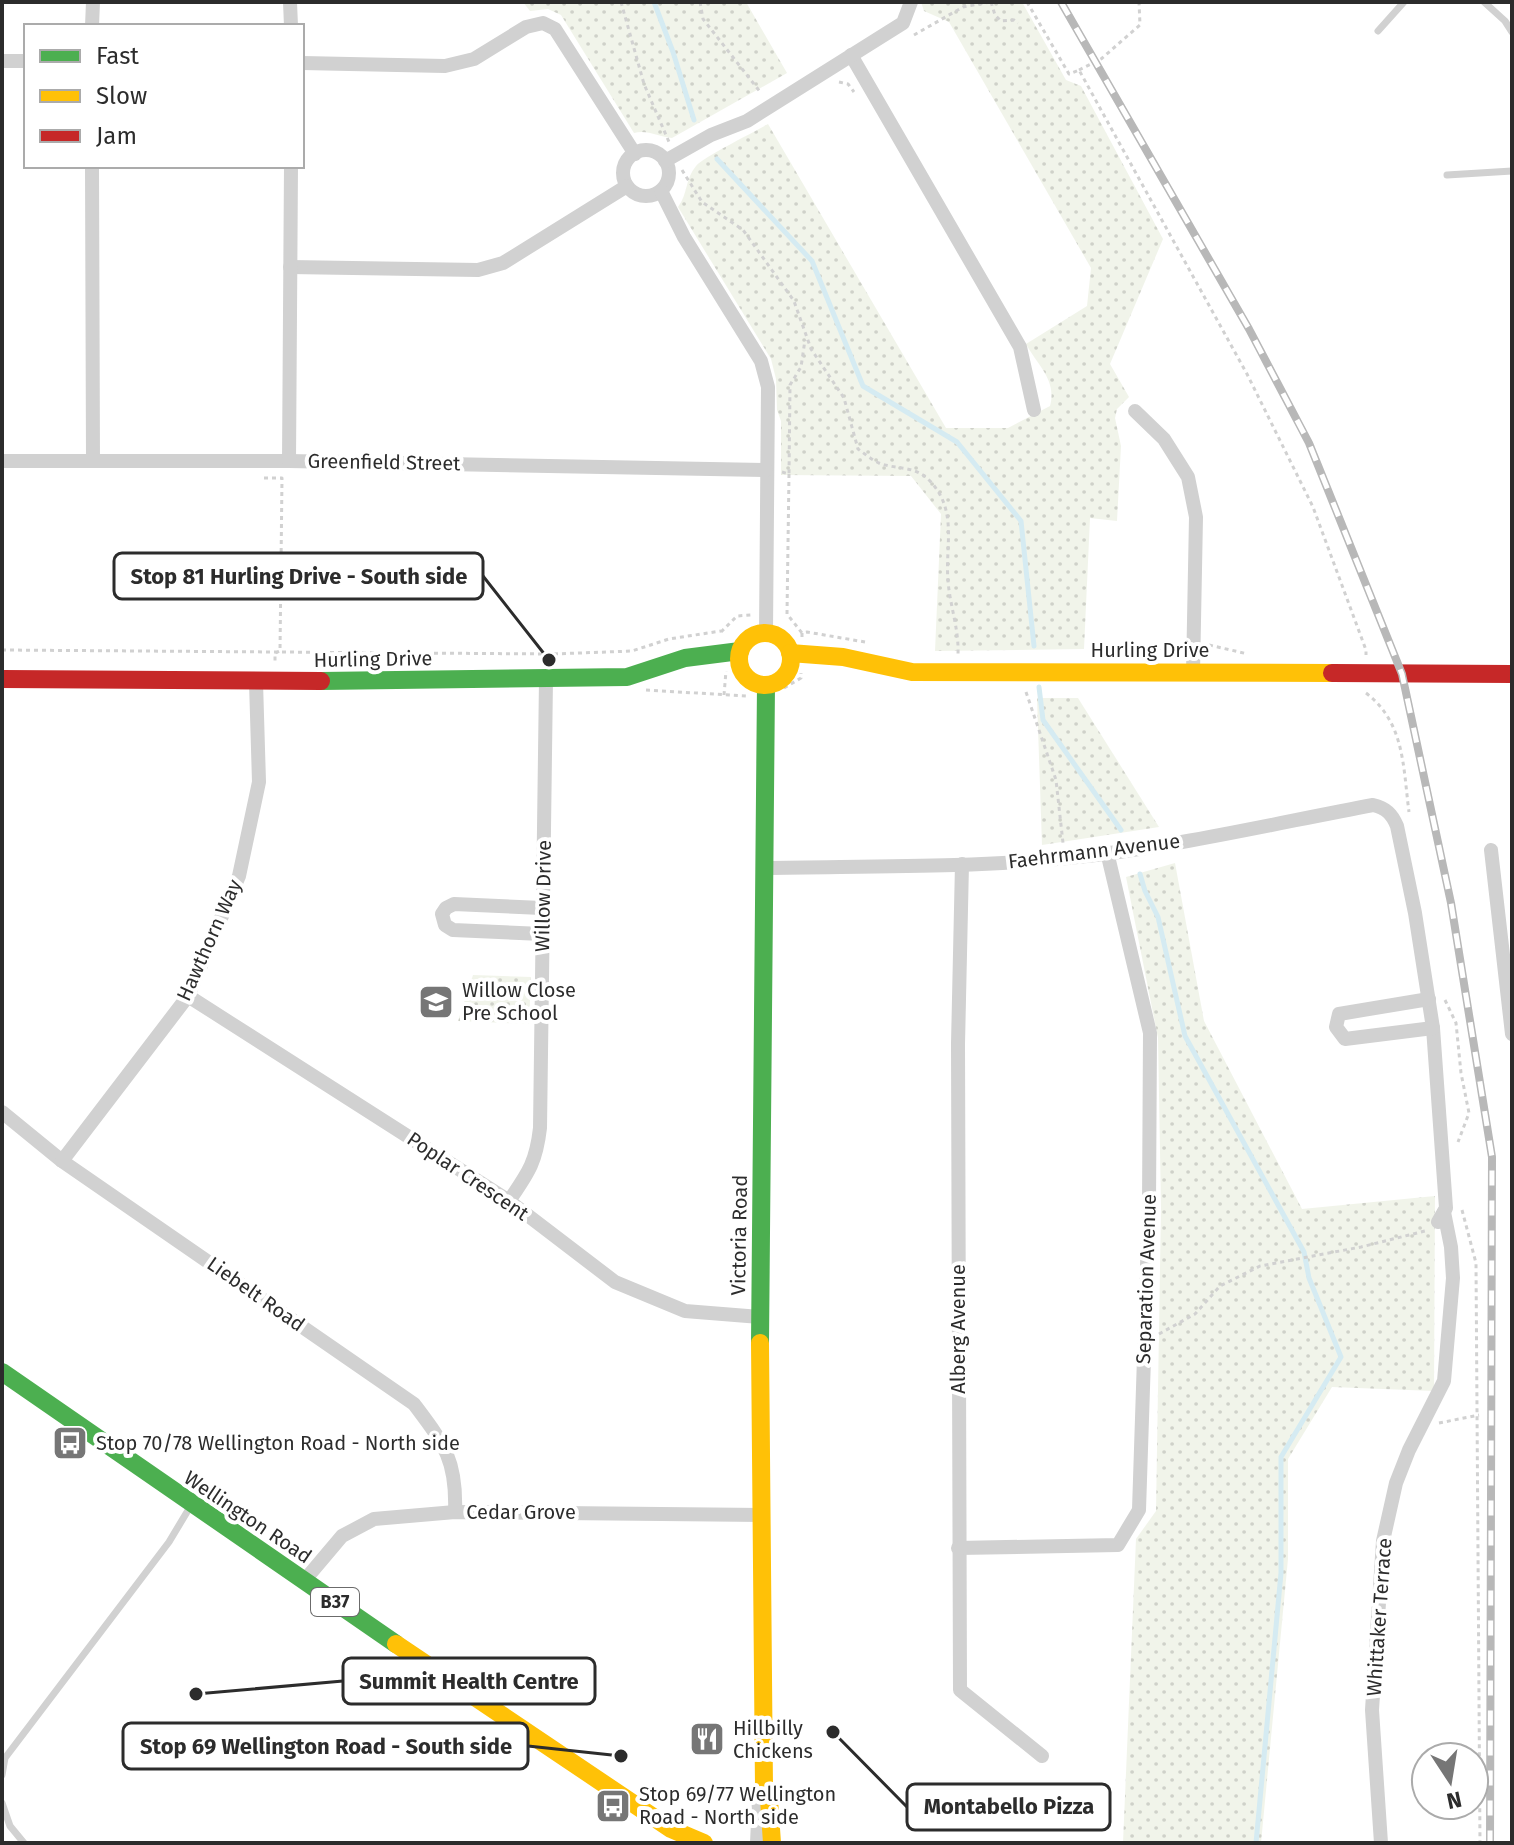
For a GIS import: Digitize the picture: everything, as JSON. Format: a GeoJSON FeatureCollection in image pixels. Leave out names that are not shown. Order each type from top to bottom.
{"type":"FeatureCollection","features":[{"type":"Feature","properties":{"kind":"street"},"geometry":{"type":"LineString","coordinates":[[92,24],[93,2]]}},
{"type":"Feature","properties":{"kind":"street"},"geometry":{"type":"LineString","coordinates":[[290,2],[291,24]]}},
{"type":"Feature","properties":{"kind":"street"},"geometry":{"type":"LineString","coordinates":[[670,158],[655,152],[635,154],[629,158],[623,172],[627,186],[639,195],[647,196],[661,191],[668,180],[670,158],[711,135],[747,121],[903,23],[911,2]]}},
{"type":"Feature","properties":{"kind":"street"},"geometry":{"type":"LineString","coordinates":[[304,63],[445,66],[474,59],[526,27],[543,23],[555,29],[635,154]]}},
{"type":"Feature","properties":{"kind":"street"},"geometry":{"type":"LineString","coordinates":[[851,55],[1020,347],[1034,410]]}},
{"type":"Feature","properties":{"kind":"street"},"geometry":{"type":"LineString","coordinates":[[2,61],[24,61]]}},
{"type":"Feature","properties":{"kind":"street"},"geometry":{"type":"LineString","coordinates":[[92,168],[93,461]]}},
{"type":"Feature","properties":{"kind":"street"},"geometry":{"type":"LineString","coordinates":[[289,461],[291,168]]}},
{"type":"Feature","properties":{"kind":"street"},"geometry":{"type":"LineString","coordinates":[[290,267],[478,270],[503,263],[627,186]]}},
{"type":"Feature","properties":{"kind":"street"},"geometry":{"type":"LineString","coordinates":[[661,191],[684,237],[761,361],[768,387],[766,633]]}},
{"type":"Feature","properties":{"kind":"street"},"geometry":{"type":"LineString","coordinates":[[1135,411],[1164,439],[1188,477],[1196,517],[1193,673]]}},
{"type":"Feature","properties":{"kind":"street","name":"Greenfield Street"},"geometry":{"type":"LineString","coordinates":[[2,461],[289,461],[766,470]]}},
{"type":"Feature","properties":{"kind":"street"},"geometry":{"type":"LineString","coordinates":[[766,633],[783,640],[796,654],[788,671],[775,683],[766,685],[757,683],[743,672],[740,651],[751,637],[766,633]]}},
{"type":"Feature","properties":{"kind":"street","name":"Hurling Drive"},"geometry":{"type":"LineString","coordinates":[[2,679],[275,682],[627,677],[685,658],[740,651]]}},
{"type":"Feature","properties":{"kind":"street","name":"Hurling Drive"},"geometry":{"type":"LineString","coordinates":[[796,654],[843,657],[912,672],[1512,674]]}},
{"type":"Feature","properties":{"kind":"street","name":"Willow Drive"},"geometry":{"type":"LineString","coordinates":[[509,1201],[532,1167],[538,1150],[542,1102],[546,679]]}},
{"type":"Feature","properties":{"kind":"street","name":"Hawthorn Way"},"geometry":{"type":"LineString","coordinates":[[62,1161],[188,996],[239,876],[259,782],[256,682]]}},
{"type":"Feature","properties":{"kind":"street","name":"Victoria Road"},"geometry":{"type":"LineString","coordinates":[[766,685],[760,1317],[764,1787],[769,1799],[772,1843]]}},
{"type":"Feature","properties":{"kind":"street","name":"Faehrmann Avenue"},"geometry":{"type":"LineString","coordinates":[[764,868],[962,864],[1064,858],[1373,805]]}},
{"type":"Feature","properties":{"kind":"street","name":"Whittaker Terrace"},"geometry":{"type":"LineString","coordinates":[[1373,805],[1388,811],[1397,826],[1415,913],[1433,1028],[1446,1208],[1441,1217],[1451,1247],[1453,1278],[1444,1381],[1409,1449],[1396,1483],[1383,1541],[1372,1710],[1381,1843]]}},
{"type":"Feature","properties":{"kind":"street"},"geometry":{"type":"LineString","coordinates":[[1491,850],[1512,1034]]}},
{"type":"Feature","properties":{"kind":"street","name":"Separation Avenue"},"geometry":{"type":"LineString","coordinates":[[958,1548],[1118,1545],[1139,1510],[1150,1033],[1107,852]]}},
{"type":"Feature","properties":{"kind":"street","name":"Alberg Avenue"},"geometry":{"type":"LineString","coordinates":[[962,864],[958,1044],[960,1690],[1042,1756]]}},
{"type":"Feature","properties":{"kind":"street"},"geometry":{"type":"LineString","coordinates":[[542,908],[454,904],[442,914],[445,925],[453,930],[542,934]]}},
{"type":"Feature","properties":{"kind":"street","name":"Poplar Crescent"},"geometry":{"type":"LineString","coordinates":[[188,996],[509,1201],[615,1282],[685,1311],[760,1317]]}},
{"type":"Feature","properties":{"kind":"street"},"geometry":{"type":"LineString","coordinates":[[1429,999],[1339,1014],[1336,1027],[1345,1039],[1433,1028]]}},
{"type":"Feature","properties":{"kind":"street","name":"Liebelt Road"},"geometry":{"type":"LineString","coordinates":[[2,1112],[62,1161],[414,1404],[446,1447],[456,1483],[455,1512]]}},
{"type":"Feature","properties":{"kind":"street","name":"Wellington Road"},"geometry":{"type":"LineString","coordinates":[[2,1372],[191,1505],[671,1829],[704,1843]]}},
{"type":"Feature","properties":{"kind":"street","name":"Cedar Grove"},"geometry":{"type":"LineString","coordinates":[[304,1581],[342,1536],[374,1519],[455,1512],[763,1515]]}},
{"type":"Feature","properties":{"kind":"street","name":"Victoria Road"},"geometry":{"type":"LineString","coordinates":[[757,1843],[759,1799],[764,1787]]}},
{"type":"Feature","properties":{"kind":"street","name":"Wellington Road"},"geometry":{"type":"LineString","coordinates":[[671,1829],[684,1843]]}},
{"type":"Feature","properties":{"kind":"lane"},"geometry":{"type":"LineString","coordinates":[[1378,31],[1404,2]]}},
{"type":"Feature","properties":{"kind":"lane"},"geometry":{"type":"LineString","coordinates":[[1484,2],[1512,32]]}},
{"type":"Feature","properties":{"kind":"lane"},"geometry":{"type":"LineString","coordinates":[[1447,175],[1512,171]]}},
{"type":"Feature","properties":{"kind":"lane"},"geometry":{"type":"LineString","coordinates":[[2,1775],[5,1758],[169,1542],[191,1505]]}},
{"type":"Feature","properties":{"kind":"lane"},"geometry":{"type":"LineString","coordinates":[[2,1803],[10,1826],[24,1843]]}},
{"type":"Feature","properties":{"kind":"path"},"geometry":{"type":"LineString","coordinates":[[621,2],[644,84],[670,158],[702,202],[743,230],[794,301],[811,349],[844,398],[858,449],[879,463],[913,469],[930,481],[946,507],[949,523],[948,580],[959,639],[959,672]]}},
{"type":"Feature","properties":{"kind":"path"},"geometry":{"type":"LineString","coordinates":[[700,2],[703,19],[762,92],[749,100]]}},
{"type":"Feature","properties":{"kind":"path"},"geometry":{"type":"LineString","coordinates":[[991,2],[995,15],[1001,21],[1014,20],[1018,23]]}},
{"type":"Feature","properties":{"kind":"path"},"geometry":{"type":"LineString","coordinates":[[1027,2],[1069,74],[1101,59],[1140,25],[1139,2]]}},
{"type":"Feature","properties":{"kind":"path"},"geometry":{"type":"LineString","coordinates":[[1079,70],[1247,374],[1313,507],[1366,650],[1365,674]]}},
{"type":"Feature","properties":{"kind":"path"},"geometry":{"type":"LineString","coordinates":[[806,336],[801,367],[790,385],[787,614],[802,633],[834,635],[870,644]]}},
{"type":"Feature","properties":{"kind":"path"},"geometry":{"type":"LineString","coordinates":[[261,461],[261,478],[282,478],[280,651]]}},
{"type":"Feature","properties":{"kind":"path"},"geometry":{"type":"LineString","coordinates":[[766,470],[789,474]]}},
{"type":"Feature","properties":{"kind":"path"},"geometry":{"type":"LineString","coordinates":[[2,650],[553,654],[632,651],[669,639],[721,631]]}},
{"type":"Feature","properties":{"kind":"path"},"geometry":{"type":"LineString","coordinates":[[796,654],[802,633]]}},
{"type":"Feature","properties":{"kind":"path"},"geometry":{"type":"LineString","coordinates":[[1106,654],[1193,643],[1250,654]]}},
{"type":"Feature","properties":{"kind":"path"},"geometry":{"type":"LineString","coordinates":[[275,682],[275,653],[280,651]]}},
{"type":"Feature","properties":{"kind":"path"},"geometry":{"type":"LineString","coordinates":[[1025,687],[1056,780],[1064,858]]}},
{"type":"Feature","properties":{"kind":"path"},"geometry":{"type":"LineString","coordinates":[[1144,1342],[1195,1314],[1220,1286],[1260,1266],[1420,1233],[1441,1217]]}},
{"type":"Feature","properties":{"kind":"path"},"geometry":{"type":"LineString","coordinates":[[1435,1425],[1446,1420],[1479,1415]]}},
{"type":"Feature","properties":{"kind":"shaded area"},"geometry":{"type":"Polygon","coordinates":[[[523,2],[746,2],[787,73],[672,138],[634,133],[561,15],[548,9],[530,11],[523,2]]]}},
{"type":"Feature","properties":{"kind":"shaded area"},"geometry":{"type":"Polygon","coordinates":[[[921,2],[1022,2],[1066,80],[1081,86],[1163,239],[1110,364],[1129,397],[1117,409],[1115,418],[1121,446],[1117,521],[1090,518],[1084,649],[935,651],[941,514],[911,476],[781,475],[781,421],[771,359],[678,207],[696,166],[768,124],[946,428],[1008,428],[1050,406],[1049,381],[1026,344],[1087,306],[1091,268],[949,22],[924,11],[921,2]]]}},
{"type":"Feature","properties":{"kind":"shaded area"},"geometry":{"type":"Polygon","coordinates":[[[1037,698],[1078,698],[1159,827],[1042,845],[1037,698]]]}},
{"type":"Feature","properties":{"kind":"shaded area"},"geometry":{"type":"Polygon","coordinates":[[[1175,863],[1204,1021],[1302,1209],[1435,1196],[1434,1391],[1332,1387],[1288,1459],[1288,1559],[1261,1843],[1123,1843],[1136,1539],[1156,1511],[1161,1208],[1158,1038],[1126,877],[1175,863]]]}},
{"type":"Feature","properties":{"kind":"shaded area"},"geometry":{"type":"Polygon","coordinates":[[[473,975],[531,977],[529,1024],[458,1021],[473,975]]]}},
{"type":"Feature","properties":{"kind":"waterway"},"geometry":{"type":"LineString","coordinates":[[654,2],[694,120]]}},
{"type":"Feature","properties":{"kind":"waterway"},"geometry":{"type":"LineString","coordinates":[[717,159],[812,261],[863,386],[957,442],[1021,521],[1034,646]]}},
{"type":"Feature","properties":{"kind":"waterway"},"geometry":{"type":"LineString","coordinates":[[1039,687],[1043,720],[1121,830]]}},
{"type":"Feature","properties":{"kind":"waterway"},"geometry":{"type":"LineString","coordinates":[[1140,874],[1158,917],[1185,1036],[1304,1252],[1309,1278],[1341,1357],[1281,1457],[1281,1573],[1256,1843]]}},
{"type":"Feature","properties":{"kind":"railway"},"geometry":{"type":"LineString","coordinates":[[1061,2],[1249,329],[1309,443],[1402,674],[1451,903],[1492,1157],[1490,1843]]}},
{"type":"Feature","properties":{"kind":"traffic: fast"},"geometry":{"type":"LineString","coordinates":[[321,681],[627,677],[685,658],[740,651]]}},
{"type":"Feature","properties":{"kind":"traffic: fast"},"geometry":{"type":"LineString","coordinates":[[760,1343],[766,685]]}},
{"type":"Feature","properties":{"kind":"traffic: fast"},"geometry":{"type":"LineString","coordinates":[[2,1372],[396,1644]]}},
{"type":"Feature","properties":{"kind":"traffic: slow"},"geometry":{"type":"LineString","coordinates":[[765,633],[783,641],[791,659],[783,677],[765,685],[747,677],[739,659],[747,641],[765,633]]}},
{"type":"Feature","properties":{"kind":"traffic: slow"},"geometry":{"type":"LineString","coordinates":[[790,653],[843,657],[912,672],[1332,673]]}},
{"type":"Feature","properties":{"kind":"traffic: slow"},"geometry":{"type":"LineString","coordinates":[[760,1343],[764,1787],[769,1799],[772,1843]]}},
{"type":"Feature","properties":{"kind":"traffic: slow"},"geometry":{"type":"LineString","coordinates":[[396,1644],[671,1829],[704,1843]]}},
{"type":"Feature","properties":{"kind":"traffic: jam"},"geometry":{"type":"LineString","coordinates":[[1332,673],[1512,674]]}},
{"type":"Feature","properties":{"kind":"traffic: jam"},"geometry":{"type":"LineString","coordinates":[[2,679],[321,681]]}},
{"type":"Feature","properties":{"kind":"place","name":"Stop 81 Hurling Drive - South side"},"geometry":{"type":"Point","coordinates":[549,660]}},
{"type":"Feature","properties":{"kind":"place","name":"Willow Close Pre School"},"geometry":{"type":"Point","coordinates":[436,1002]}},
{"type":"Feature","properties":{"kind":"place","name":"Stop 70/78 Wellington Road - North side"},"geometry":{"type":"Point","coordinates":[70,1443]}},
{"type":"Feature","properties":{"kind":"place","name":"Summit Health Centre"},"geometry":{"type":"Point","coordinates":[196,1694]}},
{"type":"Feature","properties":{"kind":"place","name":"Montabello Pizza"},"geometry":{"type":"Point","coordinates":[833,1732]}},
{"type":"Feature","properties":{"kind":"place","name":"Hillbilly Chickens"},"geometry":{"type":"Point","coordinates":[707,1739]}},
{"type":"Feature","properties":{"kind":"place","name":"Stop 69 Wellington Road - South side"},"geometry":{"type":"Point","coordinates":[621,1756]}},
{"type":"Feature","properties":{"kind":"place","name":"Stop 69/77 Wellington Road - North side"},"geometry":{"type":"Point","coordinates":[613,1806]}}]}
